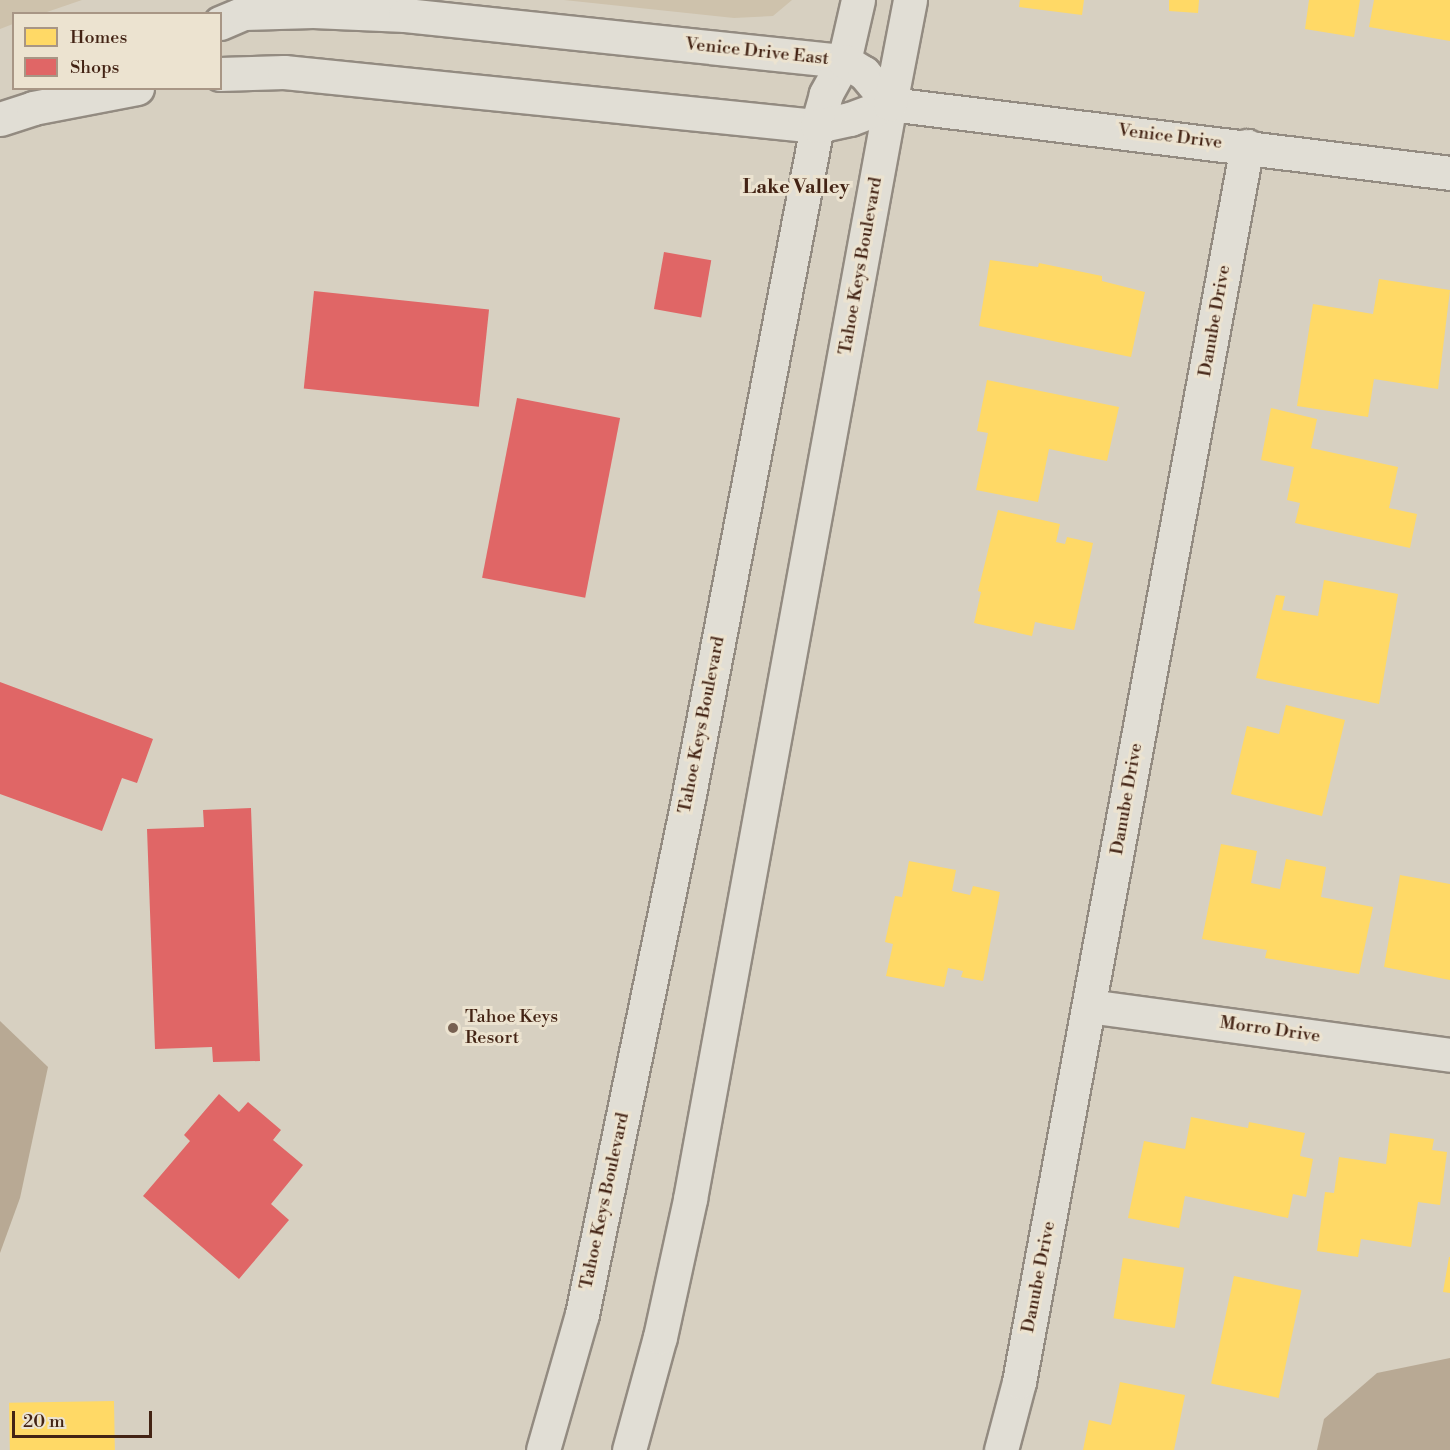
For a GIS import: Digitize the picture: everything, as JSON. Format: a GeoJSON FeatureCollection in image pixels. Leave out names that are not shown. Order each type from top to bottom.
{"type":"FeatureCollection","features":[{"type":"Feature","properties":{"kind":"street","name":"Tahoe Keys Boulevard"},"geometry":{"type":"LineString","coordinates":[[543,1450],[589,1279],[688,800],[817,126],[826,94],[844,61],[858,0]]}},
{"type":"Feature","properties":{"kind":"street","name":"Tahoe Keys Boulevard"},"geometry":{"type":"LineString","coordinates":[[629,1450],[660,1337],[690,1199],[910,0]]}},
{"type":"Feature","properties":{"kind":"street","name":"Venice Drive East"},"geometry":{"type":"LineString","coordinates":[[222,22],[244,14],[314,11],[405,15],[844,61],[864,73],[890,104]]}},
{"type":"Feature","properties":{"kind":"street"},"geometry":{"type":"LineString","coordinates":[[222,74],[284,72],[817,126],[850,119],[890,104]]}},
{"type":"Feature","properties":{"kind":"street"},"geometry":{"type":"LineString","coordinates":[[0,119],[33,108],[127,90]]}},
{"type":"Feature","properties":{"kind":"street","name":"Venice Drive"},"geometry":{"type":"LineString","coordinates":[[890,104],[1247,146],[1450,173]]}},
{"type":"Feature","properties":{"kind":"street","name":"Danube Drive"},"geometry":{"type":"LineString","coordinates":[[1001,1450],[1019,1382],[1247,146]]}},
{"type":"Feature","properties":{"kind":"street","name":"Morro Drive"},"geometry":{"type":"LineString","coordinates":[[1089,1006],[1450,1055]]}},
{"type":"Feature","properties":{"kind":"shaded area"},"geometry":{"type":"Polygon","coordinates":[[[0,0],[82,0],[47,12],[12,12],[12,24],[0,29],[0,0]]]}},
{"type":"Feature","properties":{"kind":"shaded area"},"geometry":{"type":"Polygon","coordinates":[[[564,0],[792,0],[773,16],[734,18],[564,0]]]}},
{"type":"Feature","properties":{"kind":"shaded area"},"geometry":{"type":"Polygon","coordinates":[[[0,1021],[48,1067],[20,1198],[0,1253],[0,1021]]]}},
{"type":"Feature","properties":{"kind":"shaded area"},"geometry":{"type":"Polygon","coordinates":[[[1450,1358],[1450,1450],[1317,1450],[1324,1419],[1377,1373],[1450,1358]]]}},
{"type":"Feature","properties":{"kind":"building: Homes"},"geometry":{"type":"Polygon","coordinates":[[[1020,0],[1084,0],[1082,15],[1019,7],[1020,0]]]}},
{"type":"Feature","properties":{"kind":"building: Homes"},"geometry":{"type":"Polygon","coordinates":[[[1169,0],[1199,0],[1198,13],[1169,11],[1169,0]]]}},
{"type":"Feature","properties":{"kind":"building: Homes"},"geometry":{"type":"Polygon","coordinates":[[[1309,0],[1360,0],[1354,37],[1305,29],[1309,0]]]}},
{"type":"Feature","properties":{"kind":"building: Homes"},"geometry":{"type":"Polygon","coordinates":[[[1374,0],[1450,0],[1450,41],[1369,27],[1374,0]]]}},
{"type":"Feature","properties":{"kind":"building: Homes"},"geometry":{"type":"Polygon","coordinates":[[[990,260],[1038,267],[1039,263],[1102,276],[1102,281],[1145,292],[1131,357],[979,326],[990,260]]]}},
{"type":"Feature","properties":{"kind":"building: Homes"},"geometry":{"type":"Polygon","coordinates":[[[1379,279],[1450,290],[1438,389],[1374,379],[1368,417],[1297,406],[1313,304],[1373,314],[1379,279]]]}},
{"type":"Feature","properties":{"kind":"building: Homes"},"geometry":{"type":"Polygon","coordinates":[[[987,380],[1119,407],[1107,461],[1049,449],[1038,502],[976,490],[988,433],[977,431],[987,380]]]}},
{"type":"Feature","properties":{"kind":"building: Homes"},"geometry":{"type":"Polygon","coordinates":[[[1271,408],[1317,419],[1311,448],[1398,467],[1389,508],[1417,514],[1410,548],[1295,523],[1300,503],[1287,500],[1294,467],[1261,460],[1271,408]]]}},
{"type":"Feature","properties":{"kind":"building: Homes"},"geometry":{"type":"Polygon","coordinates":[[[998,510],[1060,524],[1056,542],[1065,544],[1067,537],[1093,543],[1074,630],[1035,622],[1032,636],[974,623],[981,592],[978,591],[998,510]]]}},
{"type":"Feature","properties":{"kind":"building: Homes"},"geometry":{"type":"Polygon","coordinates":[[[1324,580],[1398,594],[1379,704],[1256,678],[1276,595],[1285,596],[1282,610],[1318,616],[1324,580]]]}},
{"type":"Feature","properties":{"kind":"building: Homes"},"geometry":{"type":"Polygon","coordinates":[[[1286,705],[1345,720],[1322,816],[1231,794],[1247,726],[1279,734],[1286,705]]]}},
{"type":"Feature","properties":{"kind":"building: Homes"},"geometry":{"type":"Polygon","coordinates":[[[1221,844],[1257,851],[1251,883],[1280,889],[1286,859],[1326,867],[1321,897],[1373,907],[1359,974],[1265,958],[1267,950],[1202,939],[1221,844]]]}},
{"type":"Feature","properties":{"kind":"building: Homes"},"geometry":{"type":"Polygon","coordinates":[[[909,861],[956,870],[952,891],[970,895],[973,886],[1000,892],[983,981],[961,977],[963,971],[948,968],[944,987],[886,976],[893,944],[885,942],[895,896],[902,897],[909,861]]]}},
{"type":"Feature","properties":{"kind":"building: Homes"},"geometry":{"type":"Polygon","coordinates":[[[1400,875],[1450,884],[1450,980],[1384,967],[1400,875]]]}},
{"type":"Feature","properties":{"kind":"building: Homes"},"geometry":{"type":"Polygon","coordinates":[[[1191,1117],[1248,1128],[1249,1122],[1305,1133],[1300,1156],[1313,1159],[1306,1197],[1293,1194],[1288,1218],[1185,1196],[1179,1228],[1128,1218],[1144,1141],[1185,1149],[1191,1117]]]}},
{"type":"Feature","properties":{"kind":"building: Homes"},"geometry":{"type":"Polygon","coordinates":[[[1390,1133],[1434,1139],[1432,1150],[1447,1152],[1440,1205],[1418,1202],[1411,1247],[1361,1239],[1358,1257],[1317,1251],[1325,1192],[1334,1193],[1339,1157],[1386,1164],[1390,1133]]]}},
{"type":"Feature","properties":{"kind":"building: Homes"},"geometry":{"type":"Polygon","coordinates":[[[1450,1257],[1450,1293],[1443,1292],[1450,1257]]]}},
{"type":"Feature","properties":{"kind":"building: Homes"},"geometry":{"type":"Polygon","coordinates":[[[1123,1258],[1184,1268],[1175,1328],[1113,1318],[1123,1258]]]}},
{"type":"Feature","properties":{"kind":"building: Homes"},"geometry":{"type":"Polygon","coordinates":[[[1234,1276],[1301,1290],[1279,1398],[1211,1384],[1234,1276]]]}},
{"type":"Feature","properties":{"kind":"building: Homes"},"geometry":{"type":"Polygon","coordinates":[[[1120,1382],[1185,1395],[1174,1450],[1083,1450],[1089,1420],[1111,1425],[1120,1382]]]}},
{"type":"Feature","properties":{"kind":"building: Homes"},"geometry":{"type":"Polygon","coordinates":[[[114,1401],[115,1450],[10,1450],[9,1403],[114,1401]]]}},
{"type":"Feature","properties":{"kind":"building: Shops"},"geometry":{"type":"Polygon","coordinates":[[[664,252],[711,260],[701,317],[654,309],[664,252]]]}},
{"type":"Feature","properties":{"kind":"building: Shops"},"geometry":{"type":"Polygon","coordinates":[[[314,291],[489,309],[479,407],[304,388],[314,291]]]}},
{"type":"Feature","properties":{"kind":"building: Shops"},"geometry":{"type":"Polygon","coordinates":[[[517,398],[620,418],[585,598],[482,578],[517,398]]]}},
{"type":"Feature","properties":{"kind":"building: Shops"},"geometry":{"type":"Polygon","coordinates":[[[0,682],[153,739],[137,783],[122,778],[102,831],[0,794],[0,682]]]}},
{"type":"Feature","properties":{"kind":"building: Shops"},"geometry":{"type":"Polygon","coordinates":[[[251,808],[260,1061],[213,1062],[212,1047],[155,1049],[147,829],[204,827],[203,810],[251,808]]]}},
{"type":"Feature","properties":{"kind":"building: Shops"},"geometry":{"type":"Polygon","coordinates":[[[219,1094],[239,1112],[248,1102],[281,1130],[273,1140],[303,1165],[271,1204],[289,1220],[239,1279],[143,1196],[190,1141],[184,1135],[219,1094]]]}},
{"type":"Feature","properties":{"kind":"place","name":"Tahoe Keys Resort"},"geometry":{"type":"Point","coordinates":[453,1028]}},
{"type":"Feature","properties":{"kind":"district","name":"Lake Valley"},"geometry":{"type":"Point","coordinates":[796,187]}}]}
